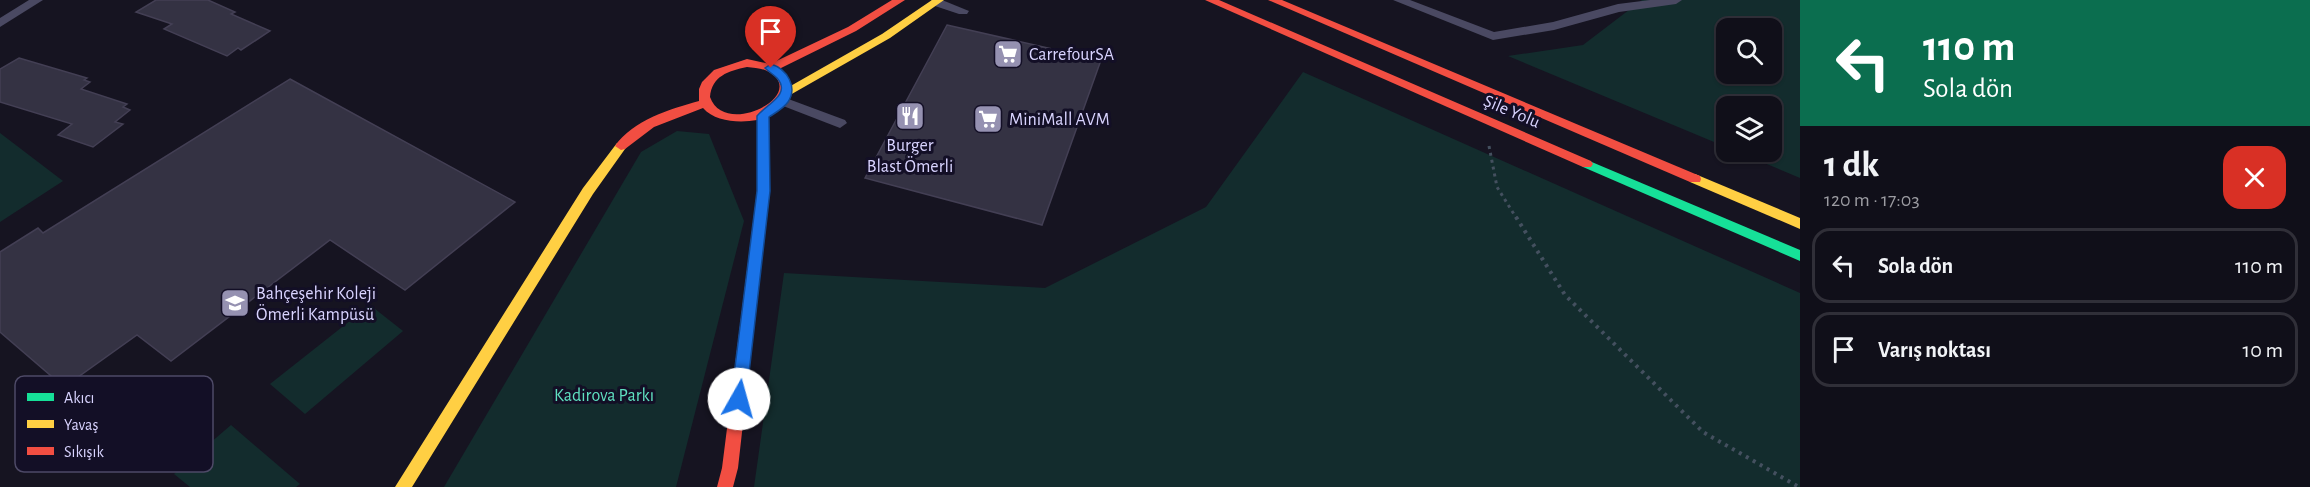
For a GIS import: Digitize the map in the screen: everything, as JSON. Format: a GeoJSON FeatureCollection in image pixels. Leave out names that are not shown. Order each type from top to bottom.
{"type":"FeatureCollection","features":[{"type":"Feature","properties":{"kind":"main road"},"geometry":{"type":"LineString","coordinates":[[771,68],[852,29],[900,0]]}},
{"type":"Feature","properties":{"kind":"main road","name":"Şile Yolu"},"geometry":{"type":"LineString","coordinates":[[1210,0],[1800,256]]}},
{"type":"Feature","properties":{"kind":"main road","name":"Şile Yolu"},"geometry":{"type":"LineString","coordinates":[[1273,0],[1800,224]]}},
{"type":"Feature","properties":{"kind":"main road"},"geometry":{"type":"LineString","coordinates":[[784,97],[786,83],[781,75],[771,68],[747,63],[721,70],[705,85],[702,94],[711,111],[722,117],[749,119],[763,116],[784,97],[886,36],[937,1]]}},
{"type":"Feature","properties":{"kind":"main road"},"geometry":{"type":"LineString","coordinates":[[403,487],[588,191],[617,150],[645,125],[670,113],[705,103]]}},
{"type":"Feature","properties":{"kind":"main road"},"geometry":{"type":"LineString","coordinates":[[725,487],[730,468],[763,191],[763,116]]}},
{"type":"Feature","properties":{"kind":"lane"},"geometry":{"type":"LineString","coordinates":[[0,23],[37,0]]}},
{"type":"Feature","properties":{"kind":"lane"},"geometry":{"type":"LineString","coordinates":[[1399,0],[1421,4],[1493,36],[1554,26],[1618,8],[1676,0]]}},
{"type":"Feature","properties":{"kind":"lane"},"geometry":{"type":"LineString","coordinates":[[937,1],[963,11]]}},
{"type":"Feature","properties":{"kind":"lane"},"geometry":{"type":"LineString","coordinates":[[784,97],[840,123]]}},
{"type":"Feature","properties":{"kind":"path"},"geometry":{"type":"LineString","coordinates":[[1484,119],[1497,187],[1565,295],[1703,432],[1799,487]]}},
{"type":"Feature","properties":{"kind":"green space"},"geometry":{"type":"Polygon","coordinates":[[[1642,0],[1800,0],[1800,178],[1762,162],[1782,162],[1782,96],[1716,96],[1716,143],[1508,56],[1583,45],[1642,0]]]}},
{"type":"Feature","properties":{"kind":"green space"},"geometry":{"type":"Polygon","coordinates":[[[1303,72],[1800,293],[1800,487],[754,487],[784,273],[1045,288],[1206,207],[1303,72]]]}},
{"type":"Feature","properties":{"kind":"green space","name":"Kadirova Parkı"},"geometry":{"type":"Polygon","coordinates":[[[677,131],[709,134],[744,221],[676,487],[444,487],[641,152],[677,131]]]}},
{"type":"Feature","properties":{"kind":"green space"},"geometry":{"type":"Polygon","coordinates":[[[0,133],[63,181],[0,222],[0,133]]]}},
{"type":"Feature","properties":{"kind":"green space"},"geometry":{"type":"Polygon","coordinates":[[[370,305],[403,331],[305,414],[270,384],[370,305]]]}},
{"type":"Feature","properties":{"kind":"green space"},"geometry":{"type":"Polygon","coordinates":[[[231,425],[300,484],[296,487],[190,487],[174,474],[176,472],[213,472],[213,440],[231,425]]]}},
{"type":"Feature","properties":{"kind":"building"},"geometry":{"type":"Polygon","coordinates":[[[156,0],[208,0],[235,12],[231,14],[270,31],[241,50],[238,48],[227,56],[164,29],[172,24],[136,12],[156,0]]]}},
{"type":"Feature","properties":{"kind":"building","name":"MiniMall AVM"},"geometry":{"type":"Polygon","coordinates":[[[947,25],[1101,60],[1042,225],[865,178],[947,25]]]}},
{"type":"Feature","properties":{"kind":"building"},"geometry":{"type":"Polygon","coordinates":[[[19,58],[87,78],[84,80],[90,82],[81,89],[127,104],[123,107],[130,110],[115,122],[123,124],[93,147],[58,135],[72,124],[0,102],[0,69],[19,58]]]}},
{"type":"Feature","properties":{"kind":"building"},"geometry":{"type":"Polygon","coordinates":[[[290,79],[515,202],[405,290],[330,240],[171,361],[137,335],[79,376],[51,376],[0,332],[0,252],[38,228],[43,233],[290,79]]]}},
{"type":"Feature","properties":{"kind":"traffic: fast"},"geometry":{"type":"LineString","coordinates":[[1587,164],[1800,256]]}},
{"type":"Feature","properties":{"kind":"traffic: slow"},"geometry":{"type":"LineString","coordinates":[[786,92],[886,36],[939,0]]}},
{"type":"Feature","properties":{"kind":"traffic: slow"},"geometry":{"type":"LineString","coordinates":[[403,487],[588,191],[621,146]]}},
{"type":"Feature","properties":{"kind":"traffic: slow"},"geometry":{"type":"LineString","coordinates":[[1695,179],[1800,224]]}},
{"type":"Feature","properties":{"kind":"traffic: jam"},"geometry":{"type":"LineString","coordinates":[[771,68],[852,29],[900,0]]}},
{"type":"Feature","properties":{"kind":"traffic: jam"},"geometry":{"type":"LineString","coordinates":[[1210,0],[1587,164]]}},
{"type":"Feature","properties":{"kind":"traffic: jam"},"geometry":{"type":"LineString","coordinates":[[1273,0],[1695,179]]}},
{"type":"Feature","properties":{"kind":"traffic: jam"},"geometry":{"type":"LineString","coordinates":[[747,63],[770,68],[781,76],[786,85],[784,95],[778,104],[754,117],[739,118],[713,111],[704,97],[708,82],[718,72],[747,63]]}},
{"type":"Feature","properties":{"kind":"traffic: jam"},"geometry":{"type":"LineString","coordinates":[[621,146],[650,124],[705,103]]}},
{"type":"Feature","properties":{"kind":"traffic: jam"},"geometry":{"type":"LineString","coordinates":[[725,487],[730,468],[763,191],[763,116]]}},
{"type":"Feature","properties":{"kind":"place","name":"CarrefourSA"},"geometry":{"type":"Point","coordinates":[1008,54]}},
{"type":"Feature","properties":{"kind":"place","name":"Burger Blast Ömerli"},"geometry":{"type":"Point","coordinates":[910,116]}},
{"type":"Feature","properties":{"kind":"place","name":"MiniMall AVM"},"geometry":{"type":"Point","coordinates":[988,119]}},
{"type":"Feature","properties":{"kind":"place","name":"Bahçeşehir Koleji Ömerli Kampüsü"},"geometry":{"type":"Point","coordinates":[235,303]}},
{"type":"Feature","properties":{"kind":"route"},"geometry":{"type":"LineString","coordinates":[[739,399],[763,191],[765,150],[763,116],[783,101],[786,92],[786,83],[781,75],[771,68]]}}]}
